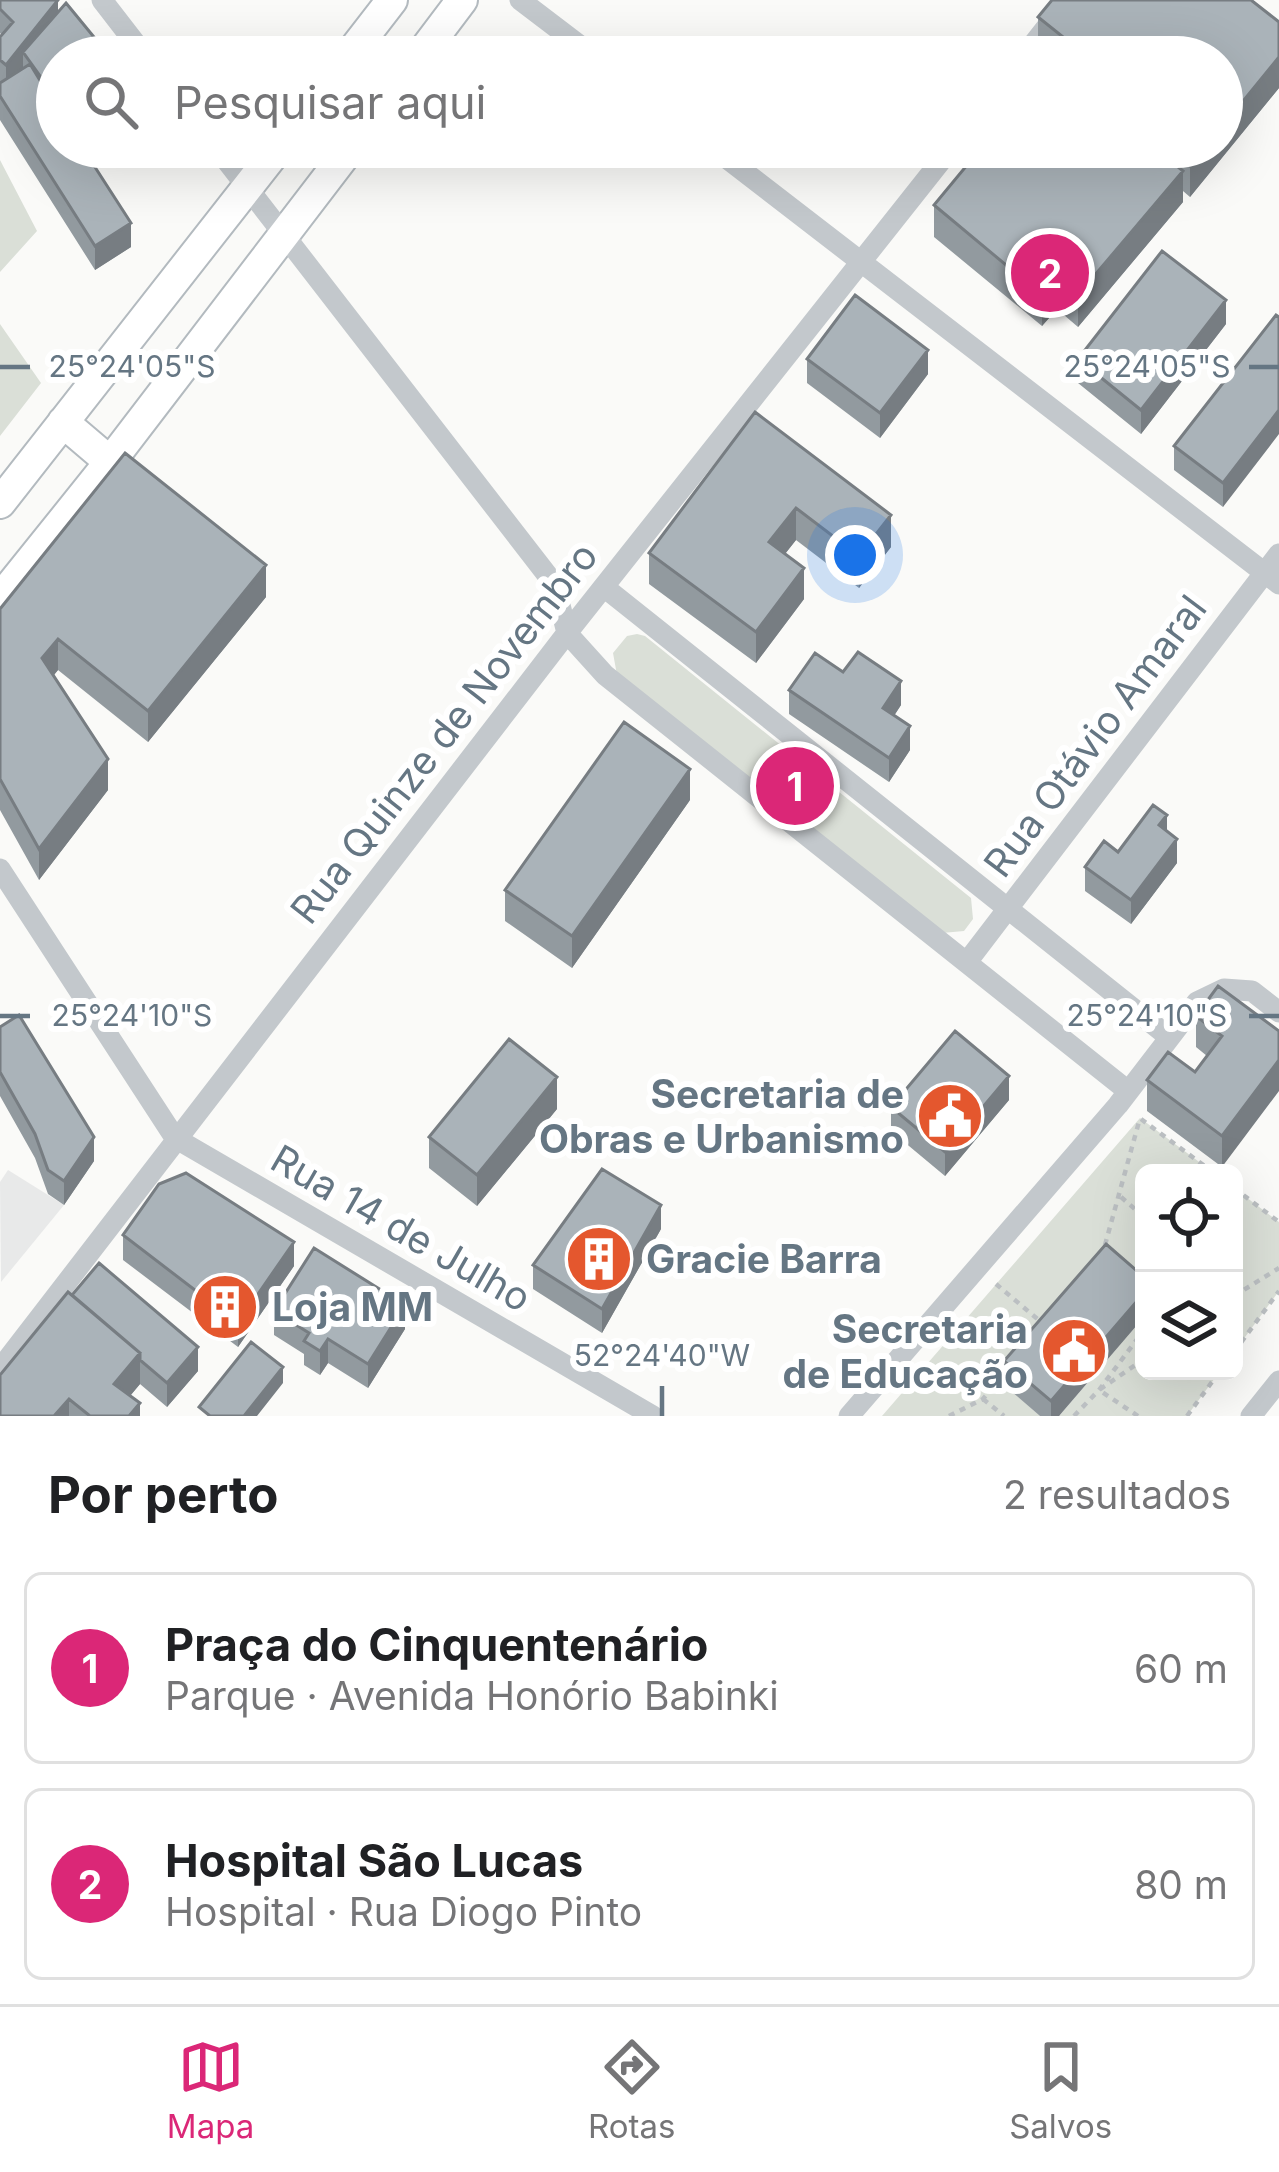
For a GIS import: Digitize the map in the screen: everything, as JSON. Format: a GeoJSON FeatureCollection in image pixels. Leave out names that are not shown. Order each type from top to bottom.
{"type":"FeatureCollection","features":[{"type":"Feature","properties":{"kind":"main road"},"geometry":{"type":"LineString","coordinates":[[364,36],[392,0]]}},
{"type":"Feature","properties":{"kind":"main road"},"geometry":{"type":"LineString","coordinates":[[434,36],[461,0]]}},
{"type":"Feature","properties":{"kind":"main road"},"geometry":{"type":"LineString","coordinates":[[0,503],[263,168]]}},
{"type":"Feature","properties":{"kind":"main road"},"geometry":{"type":"LineString","coordinates":[[0,598],[335,168]]}},
{"type":"Feature","properties":{"kind":"main road"},"geometry":{"type":"LineString","coordinates":[[64,422],[110,462]]}},
{"type":"Feature","properties":{"kind":"street"},"geometry":{"type":"LineString","coordinates":[[102,0],[130,36]]}},
{"type":"Feature","properties":{"kind":"street"},"geometry":{"type":"LineString","coordinates":[[520,0],[567,36]]}},
{"type":"Feature","properties":{"kind":"street"},"geometry":{"type":"LineString","coordinates":[[1040,36],[1068,0]]}},
{"type":"Feature","properties":{"kind":"street"},"geometry":{"type":"LineString","coordinates":[[232,168],[555,585],[567,633],[605,675],[1129,1091]]}},
{"type":"Feature","properties":{"kind":"street"},"geometry":{"type":"LineString","coordinates":[[739,168],[1272,579]]}},
{"type":"Feature","properties":{"kind":"street","name":"Rua Quinze de Novembro"},"geometry":{"type":"LineString","coordinates":[[0,1369],[567,633],[935,168]]}},
{"type":"Feature","properties":{"kind":"street","name":"Rua Otávio Amaral"},"geometry":{"type":"LineString","coordinates":[[967,962],[1272,579],[1279,554]]}},
{"type":"Feature","properties":{"kind":"street"},"geometry":{"type":"LineString","coordinates":[[555,585],[604,587],[1169,1037]]}},
{"type":"Feature","properties":{"kind":"street"},"geometry":{"type":"LineString","coordinates":[[0,869],[175,1138]]}},
{"type":"Feature","properties":{"kind":"street"},"geometry":{"type":"LineString","coordinates":[[849,1416],[1129,1091],[1197,1002],[1224,989],[1252,991],[1279,1012]]}},
{"type":"Feature","properties":{"kind":"street","name":"Rua 14 de Julho"},"geometry":{"type":"LineString","coordinates":[[175,1138],[653,1416]]}},
{"type":"Feature","properties":{"kind":"street"},"geometry":{"type":"LineString","coordinates":[[1251,1416],[1279,1381]]}},
{"type":"Feature","properties":{"kind":"path"},"geometry":{"type":"LineString","coordinates":[[1126,1135],[1140,1118]]}},
{"type":"Feature","properties":{"kind":"path"},"geometry":{"type":"LineString","coordinates":[[1140,1118],[1202,1164]]}},
{"type":"Feature","properties":{"kind":"path"},"geometry":{"type":"LineString","coordinates":[[1101,1260],[1140,1118]]}},
{"type":"Feature","properties":{"kind":"path"},"geometry":{"type":"LineString","coordinates":[[1243,1195],[1279,1222]]}},
{"type":"Feature","properties":{"kind":"path"},"geometry":{"type":"LineString","coordinates":[[1119,1196],[1135,1209]]}},
{"type":"Feature","properties":{"kind":"path"},"geometry":{"type":"LineString","coordinates":[[1243,1290],[1279,1268]]}},
{"type":"Feature","properties":{"kind":"path"},"geometry":{"type":"LineString","coordinates":[[996,1284],[1046,1325]]}},
{"type":"Feature","properties":{"kind":"path"},"geometry":{"type":"LineString","coordinates":[[1243,1340],[1279,1291]]}},
{"type":"Feature","properties":{"kind":"path"},"geometry":{"type":"LineString","coordinates":[[1074,1416],[1135,1342]]}},
{"type":"Feature","properties":{"kind":"path"},"geometry":{"type":"LineString","coordinates":[[949,1416],[983,1399],[1021,1355]]}},
{"type":"Feature","properties":{"kind":"path"},"geometry":{"type":"LineString","coordinates":[[1099,1390],[1135,1365]]}},
{"type":"Feature","properties":{"kind":"path"},"geometry":{"type":"LineString","coordinates":[[1186,1416],[1213,1380]]}},
{"type":"Feature","properties":{"kind":"path"},"geometry":{"type":"LineString","coordinates":[[1099,1390],[1138,1416]]}},
{"type":"Feature","properties":{"kind":"path"},"geometry":{"type":"LineString","coordinates":[[983,1399],[1004,1416]]}},
{"type":"Feature","properties":{"kind":"shaded area"},"geometry":{"type":"Polygon","coordinates":[[[0,160],[37,231],[0,272],[0,160]]]}},
{"type":"Feature","properties":{"kind":"shaded area"},"geometry":{"type":"Polygon","coordinates":[[[0,324],[41,383],[0,436],[0,324]]]}},
{"type":"Feature","properties":{"kind":"shaded area"},"geometry":{"type":"Polygon","coordinates":[[[637,634],[971,898],[973,919],[964,931],[942,933],[617,675],[613,653],[627,636],[637,634]]]}},
{"type":"Feature","properties":{"kind":"shaded area"},"geometry":{"type":"Polygon","coordinates":[[[1140,1118],[1202,1164],[1135,1164],[1135,1306],[1005,1385],[1040,1416],[882,1416],[1140,1118]]]}},
{"type":"Feature","properties":{"kind":"shaded area"},"geometry":{"type":"Polygon","coordinates":[[[8,1170],[64,1205],[1,1282],[0,1182],[8,1170]]]}},
{"type":"Feature","properties":{"kind":"shaded area"},"geometry":{"type":"Polygon","coordinates":[[[1243,1195],[1279,1222],[1279,1291],[1243,1340],[1243,1195]]]}},
{"type":"Feature","properties":{"kind":"shaded area"},"geometry":{"type":"Polygon","coordinates":[[[1135,1327],[1135,1380],[1213,1380],[1187,1416],[1059,1416],[1135,1327]]]}},
{"type":"Feature","properties":{"kind":"building"},"geometry":{"type":"Polygon","coordinates":[[[0,0],[58,0],[6,65],[0,60],[0,37],[13,22],[0,9],[0,0]]]}},
{"type":"Feature","properties":{"kind":"building"},"geometry":{"type":"Polygon","coordinates":[[[1052,0],[1251,0],[1279,22],[1279,57],[1243,101],[1243,36],[1062,36],[1038,17],[1052,0]]]}},
{"type":"Feature","properties":{"kind":"building"},"geometry":{"type":"Polygon","coordinates":[[[66,3],[93,36],[37,36],[66,3]]]}},
{"type":"Feature","properties":{"kind":"building"},"geometry":{"type":"Polygon","coordinates":[[[36,37],[36,70],[23,52],[36,37]]]}},
{"type":"Feature","properties":{"kind":"building"},"geometry":{"type":"Polygon","coordinates":[[[30,64],[36,74],[36,153],[0,96],[0,83],[30,64]]]}},
{"type":"Feature","properties":{"kind":"building"},"geometry":{"type":"Polygon","coordinates":[[[46,168],[96,168],[131,223],[95,246],[46,168]]]}},
{"type":"Feature","properties":{"kind":"building"},"geometry":{"type":"Polygon","coordinates":[[[965,168],[1183,171],[1078,295],[1057,278],[1042,295],[934,205],[965,168]]]}},
{"type":"Feature","properties":{"kind":"building"},"geometry":{"type":"Polygon","coordinates":[[[1162,251],[1226,300],[1141,410],[1078,359],[1162,251]]]}},
{"type":"Feature","properties":{"kind":"building"},"geometry":{"type":"Polygon","coordinates":[[[855,295],[928,350],[880,413],[807,359],[855,295]]]}},
{"type":"Feature","properties":{"kind":"building"},"geometry":{"type":"Polygon","coordinates":[[[1276,315],[1279,410],[1223,483],[1174,446],[1276,315]]]}},
{"type":"Feature","properties":{"kind":"building"},"geometry":{"type":"Polygon","coordinates":[[[755,412],[891,515],[859,556],[796,508],[769,542],[804,568],[756,632],[649,553],[755,412]]]}},
{"type":"Feature","properties":{"kind":"building"},"geometry":{"type":"Polygon","coordinates":[[[125,453],[266,565],[148,711],[58,639],[42,658],[108,759],[39,849],[0,779],[0,609],[125,453]]]}},
{"type":"Feature","properties":{"kind":"building"},"geometry":{"type":"Polygon","coordinates":[[[858,652],[901,681],[883,708],[910,726],[889,758],[789,690],[815,653],[843,672],[858,652]]]}},
{"type":"Feature","properties":{"kind":"building"},"geometry":{"type":"Polygon","coordinates":[[[624,722],[690,769],[572,936],[505,890],[624,722]]]}},
{"type":"Feature","properties":{"kind":"building"},"geometry":{"type":"Polygon","coordinates":[[[1153,805],[1167,815],[1159,825],[1177,839],[1131,900],[1085,867],[1104,841],[1118,852],[1153,805]]]}},
{"type":"Feature","properties":{"kind":"building"},"geometry":{"type":"Polygon","coordinates":[[[1218,986],[1279,1031],[1279,1060],[1222,1136],[1147,1080],[1168,1052],[1195,1072],[1222,1036],[1196,1016],[1218,986]]]}},
{"type":"Feature","properties":{"kind":"building"},"geometry":{"type":"Polygon","coordinates":[[[19,1015],[94,1137],[64,1181],[48,1170],[35,1134],[0,1072],[0,1027],[19,1015]]]}},
{"type":"Feature","properties":{"kind":"building","name":"Secretaria de Obras e Urbanismo"},"geometry":{"type":"Polygon","coordinates":[[[955,1031],[1009,1076],[945,1152],[891,1107],[955,1031]]]}},
{"type":"Feature","properties":{"kind":"building"},"geometry":{"type":"Polygon","coordinates":[[[509,1039],[557,1077],[477,1175],[429,1137],[509,1039]]]}},
{"type":"Feature","properties":{"kind":"building","name":"Gracie Barra"},"geometry":{"type":"Polygon","coordinates":[[[602,1169],[661,1205],[602,1309],[533,1265],[602,1169]]]}},
{"type":"Feature","properties":{"kind":"building","name":"Loja MM"},"geometry":{"type":"Polygon","coordinates":[[[186,1173],[294,1242],[238,1323],[123,1235],[159,1184],[186,1173]]]}},
{"type":"Feature","properties":{"kind":"building","name":"Secretaria de Educação"},"geometry":{"type":"Polygon","coordinates":[[[1106,1244],[1135,1269],[1135,1303],[1051,1401],[1004,1361],[1106,1244]]]}},
{"type":"Feature","properties":{"kind":"building"},"geometry":{"type":"Polygon","coordinates":[[[314,1248],[405,1305],[368,1364],[328,1339],[320,1351],[304,1341],[309,1333],[274,1311],[314,1248]]]}},
{"type":"Feature","properties":{"kind":"building"},"geometry":{"type":"Polygon","coordinates":[[[99,1263],[198,1347],[167,1383],[140,1360],[140,1353],[72,1295],[99,1263]]]}},
{"type":"Feature","properties":{"kind":"building"},"geometry":{"type":"Polygon","coordinates":[[[68,1292],[140,1353],[114,1384],[140,1403],[129,1416],[90,1416],[69,1399],[54,1416],[0,1416],[0,1375],[68,1292]]]}},
{"type":"Feature","properties":{"kind":"building"},"geometry":{"type":"Polygon","coordinates":[[[251,1342],[283,1367],[244,1416],[210,1416],[199,1407],[251,1342]]]}},
{"type":"Feature","properties":{"kind":"place","name":"Hospital São Lucas"},"geometry":{"type":"Point","coordinates":[1050,273]}},
{"type":"Feature","properties":{"kind":"place","name":"Praça do Cinquentenário"},"geometry":{"type":"Point","coordinates":[795,786]}},
{"type":"Feature","properties":{"kind":"place","name":"Secretaria de Obras e Urbanismo"},"geometry":{"type":"Point","coordinates":[950,1116]}},
{"type":"Feature","properties":{"kind":"place","name":"Gracie Barra"},"geometry":{"type":"Point","coordinates":[599,1259]}},
{"type":"Feature","properties":{"kind":"place","name":"Loja MM"},"geometry":{"type":"Point","coordinates":[225,1307]}},
{"type":"Feature","properties":{"kind":"place","name":"Secretaria de Educação"},"geometry":{"type":"Point","coordinates":[1074,1351]}}]}
